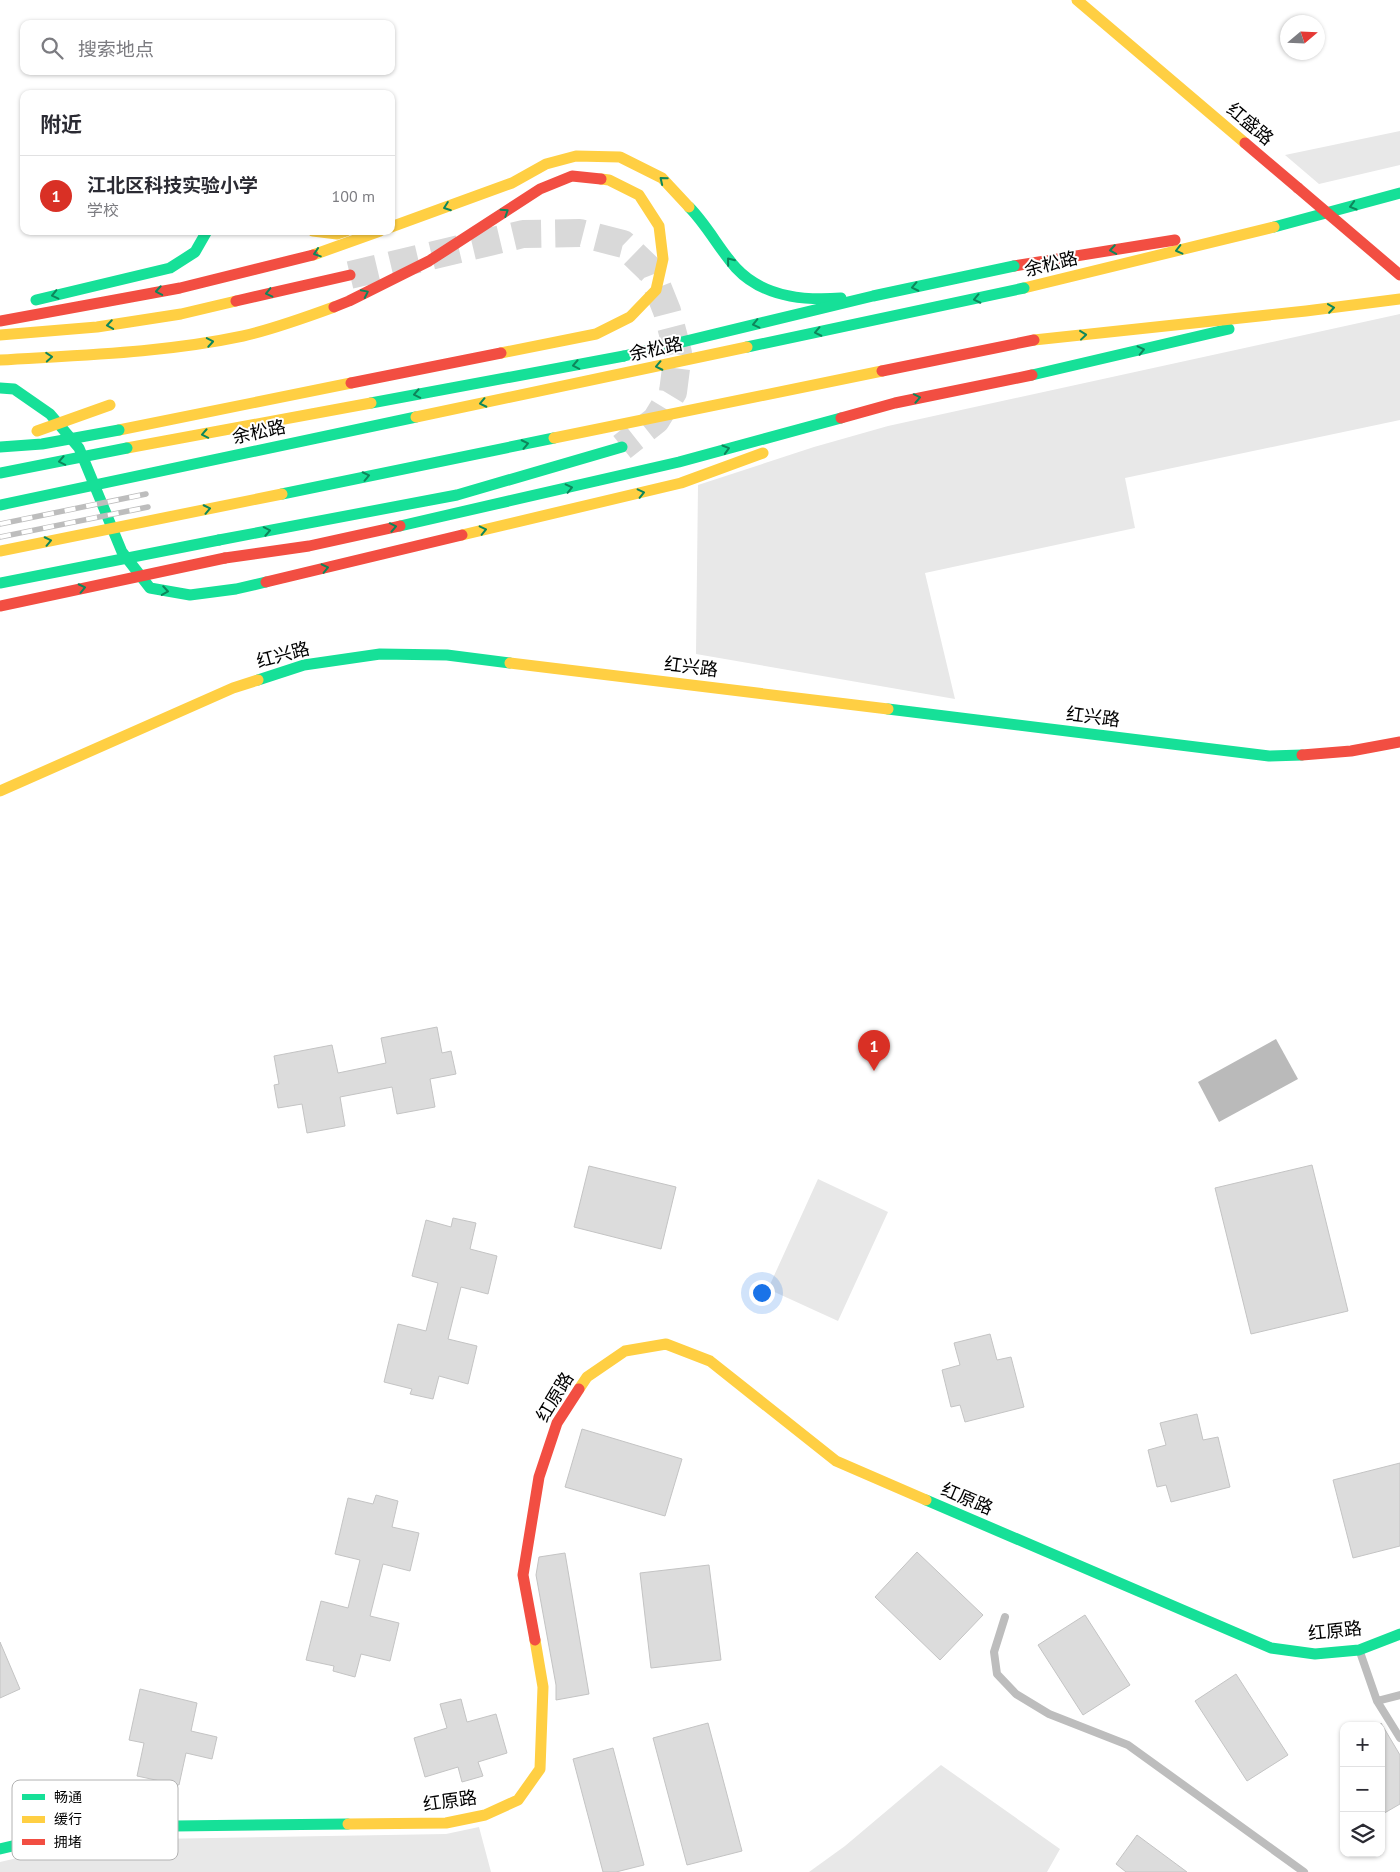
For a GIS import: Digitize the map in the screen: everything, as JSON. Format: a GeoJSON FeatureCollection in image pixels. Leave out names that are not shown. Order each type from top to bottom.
{"type":"FeatureCollection","features":[{"type":"Feature","properties":{"kind":"main road","name":"红盛路"},"geometry":{"type":"LineString","coordinates":[[1077,0],[1400,275]]}},
{"type":"Feature","properties":{"kind":"main road"},"geometry":{"type":"LineString","coordinates":[[502,174],[576,156],[620,157],[662,178],[697,215],[737,268],[755,282],[771,291],[792,297],[815,300],[873,296]]}},
{"type":"Feature","properties":{"kind":"main road"},"geometry":{"type":"LineString","coordinates":[[395,226],[512,183],[546,164]]}},
{"type":"Feature","properties":{"kind":"main road"},"geometry":{"type":"LineString","coordinates":[[0,360],[164,349],[243,336],[282,326],[349,301],[429,261],[540,189],[572,176],[609,180],[639,195],[659,226],[663,259],[656,290],[630,317],[596,334],[119,430],[42,444],[0,448]]}},
{"type":"Feature","properties":{"kind":"main road","name":"余松路"},"geometry":{"type":"LineString","coordinates":[[0,505],[1024,288],[1316,216],[1400,193]]}},
{"type":"Feature","properties":{"kind":"main road","name":"余松路"},"geometry":{"type":"LineString","coordinates":[[0,473],[624,356],[873,296],[1014,266],[1316,216]]}},
{"type":"Feature","properties":{"kind":"main road"},"geometry":{"type":"LineString","coordinates":[[21,304],[170,268],[195,252],[205,235]]}},
{"type":"Feature","properties":{"kind":"main road"},"geometry":{"type":"LineString","coordinates":[[0,321],[180,288],[254,271],[314,255],[369,235]]}},
{"type":"Feature","properties":{"kind":"main road"},"geometry":{"type":"LineString","coordinates":[[0,335],[97,327],[181,314],[350,275]]}},
{"type":"Feature","properties":{"kind":"main road"},"geometry":{"type":"LineString","coordinates":[[0,551],[1034,340],[1400,299]]}},
{"type":"Feature","properties":{"kind":"main road"},"geometry":{"type":"LineString","coordinates":[[0,606],[225,558],[309,546],[449,516],[679,462],[895,403],[1042,374],[1306,311]]}},
{"type":"Feature","properties":{"kind":"main road"},"geometry":{"type":"LineString","coordinates":[[0,388],[14,389],[50,414],[79,448],[122,552],[150,588],[190,595],[236,589],[681,483],[895,403]]}},
{"type":"Feature","properties":{"kind":"main road"},"geometry":{"type":"LineString","coordinates":[[0,442],[45,429],[110,405]]}},
{"type":"Feature","properties":{"kind":"main road"},"geometry":{"type":"LineString","coordinates":[[0,583],[457,495],[622,447]]}},
{"type":"Feature","properties":{"kind":"main road","name":"红兴路"},"geometry":{"type":"LineString","coordinates":[[0,791],[233,688],[304,665],[380,654],[447,655],[1269,756],[1320,755],[1378,748],[1400,742]]}},
{"type":"Feature","properties":{"kind":"main road","name":"红原路"},"geometry":{"type":"LineString","coordinates":[[178,1826],[446,1823],[485,1815],[518,1800],[540,1769],[543,1687],[523,1575],[539,1478],[556,1423],[587,1377],[625,1351],[666,1344],[710,1361],[836,1462],[1271,1648],[1315,1654],[1359,1650],[1400,1634]]}},
{"type":"Feature","properties":{"kind":"lane"},"geometry":{"type":"LineString","coordinates":[[1005,1617],[994,1652],[997,1674],[1016,1694],[1049,1714],[1128,1745],[1304,1872]]}},
{"type":"Feature","properties":{"kind":"lane"},"geometry":{"type":"LineString","coordinates":[[1359,1650],[1377,1701],[1400,1738]]}},
{"type":"Feature","properties":{"kind":"lane"},"geometry":{"type":"LineString","coordinates":[[1377,1701],[1400,1694]]}},
{"type":"Feature","properties":{"kind":"shaded area"},"geometry":{"type":"Polygon","coordinates":[[[1400,131],[1400,165],[1319,184],[1285,155],[1400,131]]]}},
{"type":"Feature","properties":{"kind":"shaded area"},"geometry":{"type":"Polygon","coordinates":[[[1400,314],[1400,420],[1125,478],[1135,528],[925,573],[955,699],[696,654],[698,485],[814,447],[888,426],[1400,314]]]}},
{"type":"Feature","properties":{"kind":"shaded area"},"geometry":{"type":"Polygon","coordinates":[[[1276,1039],[1298,1079],[1219,1122],[1198,1082],[1276,1039]]]}},
{"type":"Feature","properties":{"kind":"shaded area"},"geometry":{"type":"Polygon","coordinates":[[[818,1179],[888,1212],[838,1321],[768,1289],[818,1179]]]}},
{"type":"Feature","properties":{"kind":"shaded area"},"geometry":{"type":"Polygon","coordinates":[[[941,1765],[1060,1849],[1047,1872],[809,1872],[845,1846],[941,1765]]]}},
{"type":"Feature","properties":{"kind":"shaded area"},"geometry":{"type":"Polygon","coordinates":[[[479,1827],[491,1872],[0,1872],[0,1862],[12,1859],[178,1860],[178,1839],[446,1834],[479,1827]]]}},
{"type":"Feature","properties":{"kind":"building"},"geometry":{"type":"Polygon","coordinates":[[[437,1027],[442,1053],[451,1051],[456,1074],[430,1079],[435,1107],[397,1114],[392,1087],[340,1097],[345,1126],[307,1133],[302,1104],[278,1108],[274,1085],[279,1084],[274,1056],[332,1045],[338,1073],[386,1063],[381,1038],[437,1027]]]}},
{"type":"Feature","properties":{"kind":"building"},"geometry":{"type":"Polygon","coordinates":[[[1312,1165],[1348,1311],[1251,1334],[1215,1188],[1312,1165]]]}},
{"type":"Feature","properties":{"kind":"building"},"geometry":{"type":"Polygon","coordinates":[[[589,1166],[676,1187],[661,1249],[574,1227],[589,1166]]]}},
{"type":"Feature","properties":{"kind":"building"},"geometry":{"type":"Polygon","coordinates":[[[453,1218],[476,1223],[470,1249],[497,1256],[488,1294],[461,1287],[448,1339],[477,1346],[468,1384],[439,1376],[433,1399],[410,1394],[412,1389],[384,1382],[398,1324],[426,1331],[438,1283],[412,1276],[426,1220],[451,1227],[453,1218]]]}},
{"type":"Feature","properties":{"kind":"building"},"geometry":{"type":"Polygon","coordinates":[[[990,1334],[997,1360],[1011,1357],[1024,1407],[965,1422],[960,1405],[951,1407],[942,1370],[960,1365],[954,1343],[990,1334]]]}},
{"type":"Feature","properties":{"kind":"building"},"geometry":{"type":"Polygon","coordinates":[[[1197,1414],[1203,1440],[1218,1437],[1230,1487],[1171,1502],[1166,1485],[1157,1487],[1148,1450],[1166,1445],[1160,1423],[1197,1414]]]}},
{"type":"Feature","properties":{"kind":"building"},"geometry":{"type":"Polygon","coordinates":[[[582,1429],[682,1459],[665,1516],[565,1487],[582,1429]]]}},
{"type":"Feature","properties":{"kind":"building"},"geometry":{"type":"Polygon","coordinates":[[[1400,1463],[1400,1546],[1353,1558],[1333,1480],[1400,1463]]]}},
{"type":"Feature","properties":{"kind":"building"},"geometry":{"type":"Polygon","coordinates":[[[376,1495],[398,1501],[392,1527],[419,1533],[410,1571],[383,1564],[370,1616],[399,1623],[390,1661],[361,1654],[355,1677],[333,1671],[334,1666],[306,1660],[321,1601],[348,1608],[360,1560],[335,1554],[348,1498],[373,1504],[376,1495]]]}},
{"type":"Feature","properties":{"kind":"building"},"geometry":{"type":"Polygon","coordinates":[[[917,1552],[983,1615],[940,1660],[875,1597],[917,1552]]]}},
{"type":"Feature","properties":{"kind":"building"},"geometry":{"type":"Polygon","coordinates":[[[565,1553],[589,1694],[556,1700],[556,1685],[536,1575],[539,1557],[565,1553]]]}},
{"type":"Feature","properties":{"kind":"building"},"geometry":{"type":"Polygon","coordinates":[[[709,1565],[721,1660],[651,1668],[640,1573],[709,1565]]]}},
{"type":"Feature","properties":{"kind":"building"},"geometry":{"type":"Polygon","coordinates":[[[1085,1615],[1130,1685],[1083,1715],[1038,1645],[1085,1615]]]}},
{"type":"Feature","properties":{"kind":"building"},"geometry":{"type":"Polygon","coordinates":[[[0,1642],[20,1689],[0,1698],[0,1642]]]}},
{"type":"Feature","properties":{"kind":"building"},"geometry":{"type":"Polygon","coordinates":[[[1236,1674],[1288,1755],[1247,1781],[1195,1701],[1236,1674]]]}},
{"type":"Feature","properties":{"kind":"building"},"geometry":{"type":"Polygon","coordinates":[[[140,1689],[197,1703],[191,1731],[217,1737],[212,1759],[186,1753],[179,1785],[178,1780],[156,1780],[137,1776],[144,1743],[129,1740],[140,1689]]]}},
{"type":"Feature","properties":{"kind":"building"},"geometry":{"type":"Polygon","coordinates":[[[461,1699],[467,1722],[496,1714],[507,1753],[478,1762],[483,1776],[462,1782],[458,1767],[425,1777],[414,1738],[447,1728],[440,1704],[461,1699]]]}},
{"type":"Feature","properties":{"kind":"building"},"geometry":{"type":"Polygon","coordinates":[[[708,1723],[742,1851],[687,1865],[653,1738],[708,1723]]]}},
{"type":"Feature","properties":{"kind":"building"},"geometry":{"type":"Polygon","coordinates":[[[1385,1730],[1400,1755],[1400,1804],[1385,1813],[1385,1730]]]}},
{"type":"Feature","properties":{"kind":"building"},"geometry":{"type":"Polygon","coordinates":[[[613,1748],[644,1865],[616,1872],[603,1872],[573,1759],[613,1748]]]}},
{"type":"Feature","properties":{"kind":"building"},"geometry":{"type":"Polygon","coordinates":[[[1137,1835],[1187,1872],[1126,1872],[1116,1864],[1137,1835]]]}},
{"type":"Feature","properties":{"kind":"tunnel"},"geometry":{"type":"LineString","coordinates":[[350,275],[523,234],[580,233],[623,244],[651,271],[667,311],[678,353],[673,392],[656,420],[622,447]]}},
{"type":"Feature","properties":{"kind":"railway"},"geometry":{"type":"LineString","coordinates":[[0,524],[146,494]]}},
{"type":"Feature","properties":{"kind":"railway"},"geometry":{"type":"LineString","coordinates":[[0,537],[148,507]]}},
{"type":"Feature","properties":{"kind":"traffic: fast"},"geometry":{"type":"LineString","coordinates":[[1274,227],[1400,193]]}},
{"type":"Feature","properties":{"kind":"traffic: fast"},"geometry":{"type":"LineString","coordinates":[[689,207],[702,221],[736,268],[747,278],[772,291],[785,295],[813,299],[841,298]]}},
{"type":"Feature","properties":{"kind":"traffic: fast"},"geometry":{"type":"LineString","coordinates":[[36,300],[170,268],[195,252],[205,235]]}},
{"type":"Feature","properties":{"kind":"traffic: fast"},"geometry":{"type":"LineString","coordinates":[[624,356],[873,296],[1014,266]]}},
{"type":"Feature","properties":{"kind":"traffic: fast"},"geometry":{"type":"LineString","coordinates":[[747,347],[1024,288]]}},
{"type":"Feature","properties":{"kind":"traffic: fast"},"geometry":{"type":"LineString","coordinates":[[1032,375],[1229,329]]}},
{"type":"Feature","properties":{"kind":"traffic: fast"},"geometry":{"type":"LineString","coordinates":[[371,403],[624,356]]}},
{"type":"Feature","properties":{"kind":"traffic: fast"},"geometry":{"type":"LineString","coordinates":[[0,388],[14,389],[50,414],[79,448],[122,552],[150,588],[190,595],[236,589],[266,582]]}},
{"type":"Feature","properties":{"kind":"traffic: fast"},"geometry":{"type":"LineString","coordinates":[[0,505],[416,417]]}},
{"type":"Feature","properties":{"kind":"traffic: fast"},"geometry":{"type":"LineString","coordinates":[[400,526],[679,462],[841,418]]}},
{"type":"Feature","properties":{"kind":"traffic: fast"},"geometry":{"type":"LineString","coordinates":[[0,447],[42,444],[119,430]]}},
{"type":"Feature","properties":{"kind":"traffic: fast"},"geometry":{"type":"LineString","coordinates":[[282,494],[554,438]]}},
{"type":"Feature","properties":{"kind":"traffic: fast"},"geometry":{"type":"LineString","coordinates":[[219,540],[457,495],[622,447]]}},
{"type":"Feature","properties":{"kind":"traffic: fast"},"geometry":{"type":"LineString","coordinates":[[0,473],[127,448]]}},
{"type":"Feature","properties":{"kind":"traffic: fast"},"geometry":{"type":"LineString","coordinates":[[0,583],[219,540]]}},
{"type":"Feature","properties":{"kind":"traffic: fast"},"geometry":{"type":"LineString","coordinates":[[258,680],[304,665],[380,654],[447,655],[510,663]]}},
{"type":"Feature","properties":{"kind":"traffic: fast"},"geometry":{"type":"LineString","coordinates":[[888,709],[1269,756],[1302,755]]}},
{"type":"Feature","properties":{"kind":"traffic: fast"},"geometry":{"type":"LineString","coordinates":[[926,1500],[1271,1648],[1315,1654],[1359,1650],[1400,1634]]}},
{"type":"Feature","properties":{"kind":"traffic: fast"},"geometry":{"type":"LineString","coordinates":[[178,1826],[348,1824]]}},
{"type":"Feature","properties":{"kind":"traffic: fast"},"geometry":{"type":"LineString","coordinates":[[0,1849],[12,1846]]}},
{"type":"Feature","properties":{"kind":"traffic: slow"},"geometry":{"type":"LineString","coordinates":[[1077,0],[1245,143]]}},
{"type":"Feature","properties":{"kind":"traffic: slow"},"geometry":{"type":"LineString","coordinates":[[395,226],[512,183],[546,164],[576,156],[620,157],[662,178],[689,207]]}},
{"type":"Feature","properties":{"kind":"traffic: slow"},"geometry":{"type":"LineString","coordinates":[[501,353],[596,334],[630,317],[656,290],[663,259],[659,226],[639,195],[609,180],[601,179]]}},
{"type":"Feature","properties":{"kind":"traffic: slow"},"geometry":{"type":"LineString","coordinates":[[1024,288],[1274,227]]}},
{"type":"Feature","properties":{"kind":"traffic: slow"},"geometry":{"type":"LineString","coordinates":[[313,255],[369,235]]}},
{"type":"Feature","properties":{"kind":"traffic: slow"},"geometry":{"type":"LineString","coordinates":[[1034,340],[1400,299]]}},
{"type":"Feature","properties":{"kind":"traffic: slow"},"geometry":{"type":"LineString","coordinates":[[0,335],[97,327],[181,314],[236,301]]}},
{"type":"Feature","properties":{"kind":"traffic: slow"},"geometry":{"type":"LineString","coordinates":[[0,360],[152,350],[213,342],[266,330],[334,307]]}},
{"type":"Feature","properties":{"kind":"traffic: slow"},"geometry":{"type":"LineString","coordinates":[[416,417],[747,347]]}},
{"type":"Feature","properties":{"kind":"traffic: slow"},"geometry":{"type":"LineString","coordinates":[[554,438],[882,371]]}},
{"type":"Feature","properties":{"kind":"traffic: slow"},"geometry":{"type":"LineString","coordinates":[[119,430],[351,383]]}},
{"type":"Feature","properties":{"kind":"traffic: slow"},"geometry":{"type":"LineString","coordinates":[[127,448],[371,403]]}},
{"type":"Feature","properties":{"kind":"traffic: slow"},"geometry":{"type":"LineString","coordinates":[[37,431],[110,405]]}},
{"type":"Feature","properties":{"kind":"traffic: slow"},"geometry":{"type":"LineString","coordinates":[[462,535],[681,483],[763,453]]}},
{"type":"Feature","properties":{"kind":"traffic: slow"},"geometry":{"type":"LineString","coordinates":[[0,551],[282,494]]}},
{"type":"Feature","properties":{"kind":"traffic: slow"},"geometry":{"type":"LineString","coordinates":[[510,663],[888,709]]}},
{"type":"Feature","properties":{"kind":"traffic: slow"},"geometry":{"type":"LineString","coordinates":[[0,791],[233,688],[258,680]]}},
{"type":"Feature","properties":{"kind":"traffic: slow"},"geometry":{"type":"LineString","coordinates":[[579,1389],[587,1377],[625,1351],[666,1344],[710,1361],[836,1461],[926,1500]]}},
{"type":"Feature","properties":{"kind":"traffic: slow"},"geometry":{"type":"LineString","coordinates":[[348,1824],[446,1823],[485,1815],[518,1800],[540,1769],[543,1687],[535,1640]]}},
{"type":"Feature","properties":{"kind":"traffic: jam"},"geometry":{"type":"LineString","coordinates":[[1245,143],[1298,188]]}},
{"type":"Feature","properties":{"kind":"traffic: jam"},"geometry":{"type":"LineString","coordinates":[[334,307],[429,261],[540,189],[572,176],[601,179]]}},
{"type":"Feature","properties":{"kind":"traffic: jam"},"geometry":{"type":"LineString","coordinates":[[1298,188],[1400,275]]}},
{"type":"Feature","properties":{"kind":"traffic: jam"},"geometry":{"type":"LineString","coordinates":[[1014,266],[1175,240]]}},
{"type":"Feature","properties":{"kind":"traffic: jam"},"geometry":{"type":"LineString","coordinates":[[0,321],[180,288],[313,255]]}},
{"type":"Feature","properties":{"kind":"traffic: jam"},"geometry":{"type":"LineString","coordinates":[[236,301],[350,275]]}},
{"type":"Feature","properties":{"kind":"traffic: jam"},"geometry":{"type":"LineString","coordinates":[[882,371],[1034,340]]}},
{"type":"Feature","properties":{"kind":"traffic: jam"},"geometry":{"type":"LineString","coordinates":[[351,383],[501,353]]}},
{"type":"Feature","properties":{"kind":"traffic: jam"},"geometry":{"type":"LineString","coordinates":[[841,418],[895,403],[1032,375]]}},
{"type":"Feature","properties":{"kind":"traffic: jam"},"geometry":{"type":"LineString","coordinates":[[225,558],[309,546],[400,526]]}},
{"type":"Feature","properties":{"kind":"traffic: jam"},"geometry":{"type":"LineString","coordinates":[[266,582],[462,535]]}},
{"type":"Feature","properties":{"kind":"traffic: jam"},"geometry":{"type":"LineString","coordinates":[[0,606],[225,558]]}},
{"type":"Feature","properties":{"kind":"traffic: jam"},"geometry":{"type":"LineString","coordinates":[[1302,755],[1351,751],[1400,742]]}},
{"type":"Feature","properties":{"kind":"traffic: jam"},"geometry":{"type":"LineString","coordinates":[[535,1640],[523,1575],[539,1477],[557,1423],[579,1389]]}},
{"type":"Feature","properties":{"kind":"place","name":"江北区科技实验小学"},"geometry":{"type":"Point","coordinates":[874,1071]}}]}
